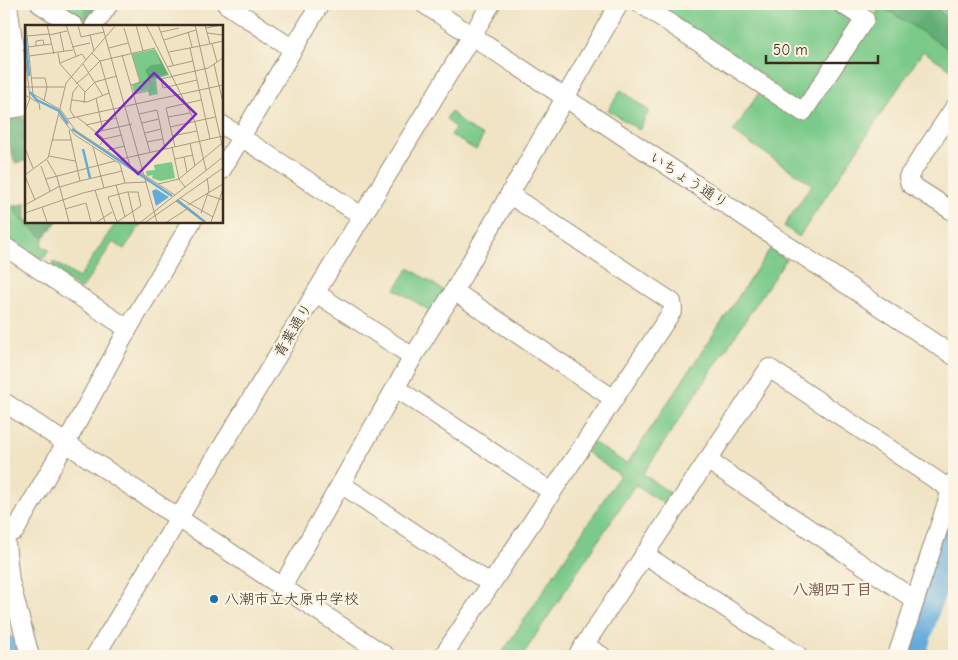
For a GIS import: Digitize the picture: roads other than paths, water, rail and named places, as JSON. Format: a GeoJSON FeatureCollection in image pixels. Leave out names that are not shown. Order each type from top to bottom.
{"type":"FeatureCollection","features":[{"type":"Feature","properties":{"kind":"street"},"geometry":{"type":"LineString","coordinates":[[4,110],[24,109],[8,4]]}},
{"type":"Feature","properties":{"kind":"street"},"geometry":{"type":"LineString","coordinates":[[40,4],[72,25]]}},
{"type":"Feature","properties":{"kind":"street"},"geometry":{"type":"LineString","coordinates":[[95,25],[110,4]]}},
{"type":"Feature","properties":{"kind":"street"},"geometry":{"type":"LineString","coordinates":[[226,4],[293,49]]}},
{"type":"Feature","properties":{"kind":"street"},"geometry":{"type":"LineString","coordinates":[[222,169],[320,4]]}},
{"type":"Feature","properties":{"kind":"street","name":"いちょう通り"},"geometry":{"type":"LineString","coordinates":[[424,4],[954,356]]}},
{"type":"Feature","properties":{"kind":"street","name":"青葉通り"},"geometry":{"type":"LineString","coordinates":[[95,656],[490,4]]}},
{"type":"Feature","properties":{"kind":"street"},"geometry":{"type":"LineString","coordinates":[[282,587],[620,4]]}},
{"type":"Feature","properties":{"kind":"street"},"geometry":{"type":"LineString","coordinates":[[641,4],[803,112],[865,19],[842,4]]}},
{"type":"Feature","properties":{"kind":"street"},"geometry":{"type":"LineString","coordinates":[[954,108],[908,177],[910,184],[954,212]]}},
{"type":"Feature","properties":{"kind":"street"},"geometry":{"type":"LineString","coordinates":[[222,125],[362,216]]}},
{"type":"Feature","properties":{"kind":"street"},"geometry":{"type":"LineString","coordinates":[[443,656],[673,310],[672,302],[510,195]]}},
{"type":"Feature","properties":{"kind":"street"},"geometry":{"type":"LineString","coordinates":[[30,656],[10,581],[4,529],[15,531],[66,443],[128,329],[191,222]]}},
{"type":"Feature","properties":{"kind":"street"},"geometry":{"type":"LineString","coordinates":[[4,246],[128,329]]}},
{"type":"Feature","properties":{"kind":"street"},"geometry":{"type":"LineString","coordinates":[[454,291],[614,399]]}},
{"type":"Feature","properties":{"kind":"street"},"geometry":{"type":"LineString","coordinates":[[316,293],[414,357]]}},
{"type":"Feature","properties":{"kind":"street"},"geometry":{"type":"LineString","coordinates":[[602,656],[580,650],[769,368],[953,487],[897,656]]}},
{"type":"Feature","properties":{"kind":"street"},"geometry":{"type":"LineString","coordinates":[[396,388],[552,492]]}},
{"type":"Feature","properties":{"kind":"street"},"geometry":{"type":"LineString","coordinates":[[4,402],[386,656]]}},
{"type":"Feature","properties":{"kind":"street"},"geometry":{"type":"LineString","coordinates":[[707,460],[915,600]]}},
{"type":"Feature","properties":{"kind":"street"},"geometry":{"type":"LineString","coordinates":[[341,484],[491,584]]}},
{"type":"Feature","properties":{"kind":"street"},"geometry":{"type":"LineString","coordinates":[[644,554],[799,656]]}},
{"type":"Feature","properties":{"kind":"waterway"},"geometry":{"type":"LineString","coordinates":[[911,656],[954,521]]}},
{"type":"Feature","properties":{"kind":"waterway"},"geometry":{"type":"LineString","coordinates":[[4,648],[5,656]]}},
{"type":"Feature","properties":{"kind":"place","name":"八潮市立大原中学校"},"geometry":{"type":"Point","coordinates":[214,599]}},
{"type":"Feature","properties":{"kind":"district","name":"八潮四丁目"},"geometry":{"type":"Point","coordinates":[832,589]}}]}
